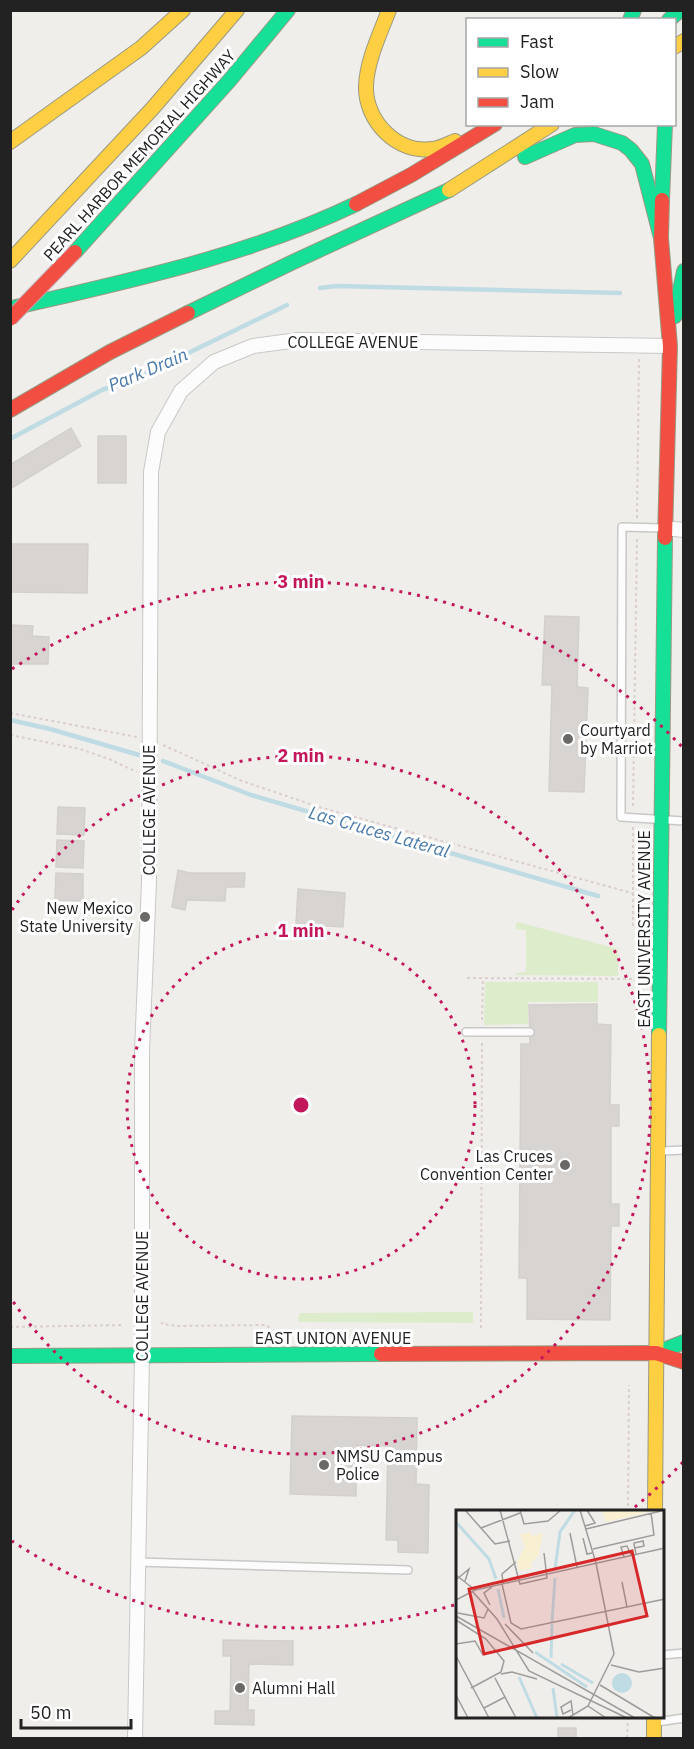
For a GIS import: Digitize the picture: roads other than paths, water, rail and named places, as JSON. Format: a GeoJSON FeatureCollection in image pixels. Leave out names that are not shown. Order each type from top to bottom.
{"type":"FeatureCollection","features":[{"type":"Feature","properties":{"kind":"main road"},"geometry":{"type":"LineString","coordinates":[[10,142],[141,48],[183,10]]}},
{"type":"Feature","properties":{"kind":"main road","name":"PEARL HARBOR MEMORIAL HIGHWAY"},"geometry":{"type":"LineString","coordinates":[[10,261],[152,109],[237,10]]}},
{"type":"Feature","properties":{"kind":"main road","name":"PEARL HARBOR MEMORIAL HIGHWAY"},"geometry":{"type":"LineString","coordinates":[[10,319],[75,252],[229,81],[288,10]]}},
{"type":"Feature","properties":{"kind":"main road"},"geometry":{"type":"LineString","coordinates":[[389,10],[376,44],[366,86],[367,101],[381,129],[394,140],[411,147],[430,149],[488,126]]}},
{"type":"Feature","properties":{"kind":"main road"},"geometry":{"type":"LineString","coordinates":[[10,308],[184,266],[278,237],[368,198],[427,166],[489,126]]}},
{"type":"Feature","properties":{"kind":"main road"},"geometry":{"type":"LineString","coordinates":[[443,194],[549,126]]}},
{"type":"Feature","properties":{"kind":"main road","name":"EAST UNIVERSITY AVENUE"},"geometry":{"type":"LineString","coordinates":[[665,126],[662,238],[672,354]]}},
{"type":"Feature","properties":{"kind":"main road"},"geometry":{"type":"LineString","coordinates":[[10,410],[110,352],[293,262],[575,135],[594,134],[622,143],[631,150],[642,164],[662,238]]}},
{"type":"Feature","properties":{"kind":"main road","name":"EAST UNIVERSITY AVENUE"},"geometry":{"type":"LineString","coordinates":[[656,1510],[665,528],[672,354],[684,271]]}},
{"type":"Feature","properties":{"kind":"main road"},"geometry":{"type":"LineString","coordinates":[[656,1353],[684,1342]]}},
{"type":"Feature","properties":{"kind":"main road"},"geometry":{"type":"LineString","coordinates":[[656,1353],[684,1362]]}},
{"type":"Feature","properties":{"kind":"main road","name":"EAST UNION AVENUE"},"geometry":{"type":"LineString","coordinates":[[10,1356],[656,1353]]}},
{"type":"Feature","properties":{"kind":"main road"},"geometry":{"type":"LineString","coordinates":[[654,1720],[654,1738]]}},
{"type":"Feature","properties":{"kind":"street","name":"COLLEGE AVENUE"},"geometry":{"type":"LineString","coordinates":[[135,1738],[142,1355],[142,1051],[149,882],[151,472],[158,432],[181,392],[214,362],[253,346],[298,340],[639,345],[672,354]]}},
{"type":"Feature","properties":{"kind":"street"},"geometry":{"type":"LineString","coordinates":[[665,528],[684,530]]}},
{"type":"Feature","properties":{"kind":"lane"},"geometry":{"type":"LineString","coordinates":[[665,528],[622,527],[621,817],[684,821]]}},
{"type":"Feature","properties":{"kind":"lane"},"geometry":{"type":"LineString","coordinates":[[466,1032],[530,1032]]}},
{"type":"Feature","properties":{"kind":"lane"},"geometry":{"type":"LineString","coordinates":[[658,1151],[684,1150]]}},
{"type":"Feature","properties":{"kind":"lane"},"geometry":{"type":"LineString","coordinates":[[138,1562],[408,1570]]}},
{"type":"Feature","properties":{"kind":"lane"},"geometry":{"type":"LineString","coordinates":[[664,1655],[684,1653]]}},
{"type":"Feature","properties":{"kind":"lane"},"geometry":{"type":"LineString","coordinates":[[654,1720],[684,1718]]}},
{"type":"Feature","properties":{"kind":"waterway","name":"Park Drain"},"geometry":{"type":"LineString","coordinates":[[320,288],[336,286],[620,293]]}},
{"type":"Feature","properties":{"kind":"waterway","name":"Park Drain"},"geometry":{"type":"LineString","coordinates":[[10,439],[102,390],[137,378],[287,305]]}},
{"type":"Feature","properties":{"kind":"waterway","name":"Las Cruces Lateral"},"geometry":{"type":"LineString","coordinates":[[10,720],[139,755]]}},
{"type":"Feature","properties":{"kind":"waterway","name":"Las Cruces Lateral"},"geometry":{"type":"LineString","coordinates":[[163,761],[251,795],[598,896]]}},
{"type":"Feature","properties":{"kind":"place","name":"Courtyard by Marriot"},"geometry":{"type":"Point","coordinates":[568,739]}},
{"type":"Feature","properties":{"kind":"place","name":"New Mexico State University"},"geometry":{"type":"Point","coordinates":[145,917]}},
{"type":"Feature","properties":{"kind":"place","name":"Las Cruces Convention Center"},"geometry":{"type":"Point","coordinates":[565,1165]}},
{"type":"Feature","properties":{"kind":"place","name":"NMSU Campus Police"},"geometry":{"type":"Point","coordinates":[324,1465]}},
{"type":"Feature","properties":{"kind":"place","name":"Alumni Hall"},"geometry":{"type":"Point","coordinates":[240,1688]}}]}
